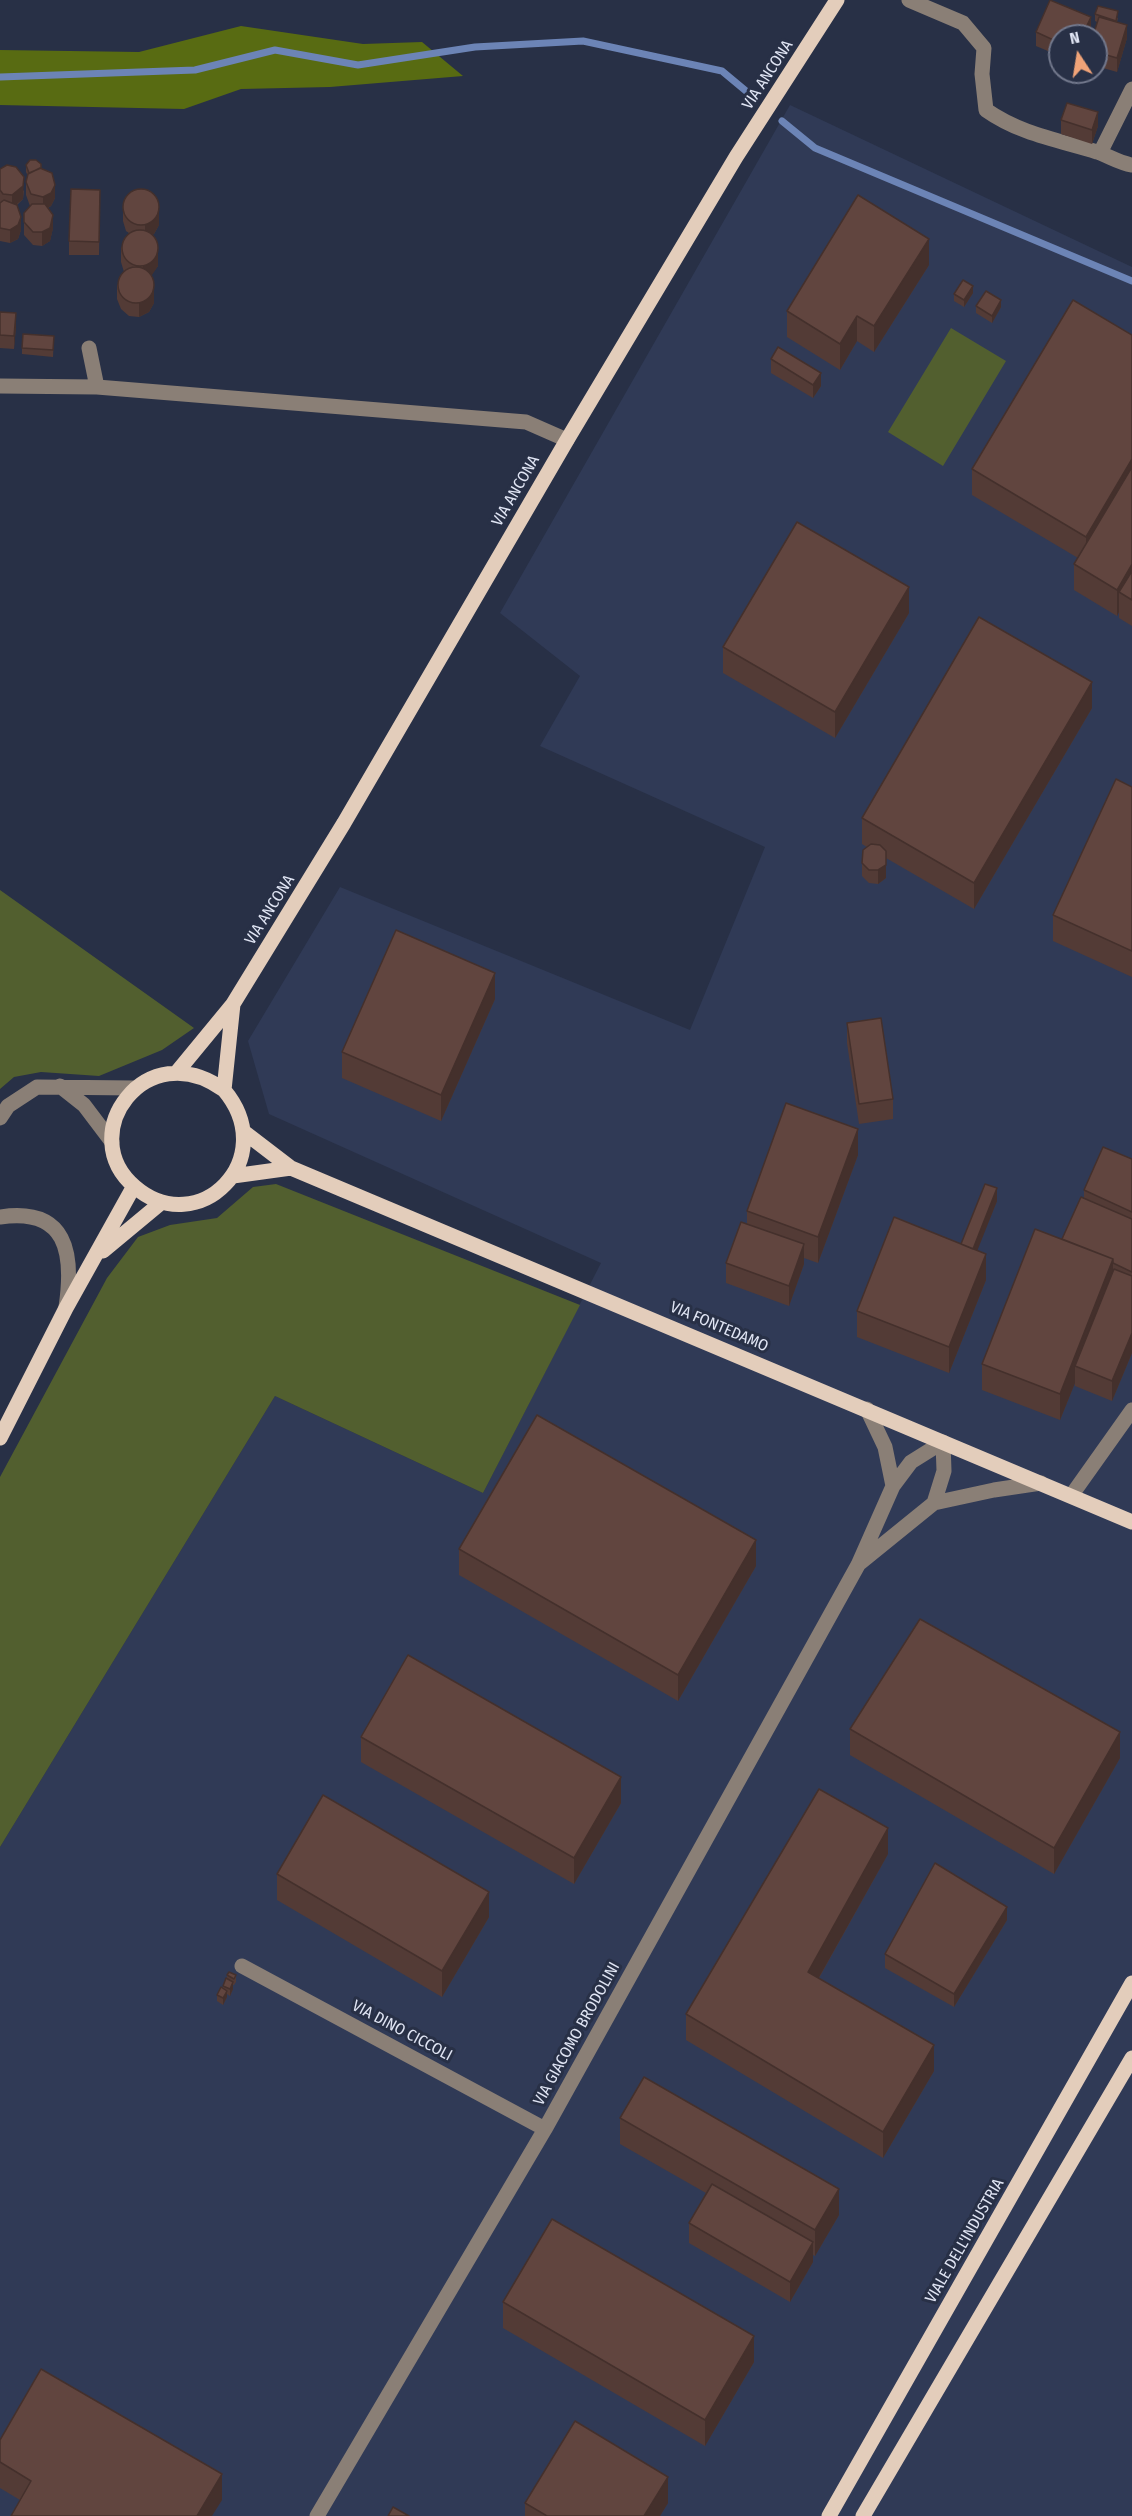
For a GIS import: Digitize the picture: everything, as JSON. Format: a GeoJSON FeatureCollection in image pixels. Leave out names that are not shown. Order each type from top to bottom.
{"type":"FeatureCollection","features":[{"type":"Feature","properties":{"kind":"main road","name":"VIA ANCONA"},"geometry":{"type":"LineString","coordinates":[[177,1072],[233,1004],[344,823],[567,440],[736,156],[837,0]]}},
{"type":"Feature","properties":{"kind":"main road","name":"VIA ANCONA"},"geometry":{"type":"LineString","coordinates":[[224,1090],[233,1004]]}},
{"type":"Feature","properties":{"kind":"main road"},"geometry":{"type":"LineString","coordinates":[[177,1072],[194,1074],[210,1080],[224,1090],[234,1102],[241,1116],[244,1132],[244,1147],[240,1162],[233,1176],[222,1188],[194,1202],[178,1204],[162,1202],[147,1196],[134,1186],[118,1167],[112,1142],[114,1122],[122,1104],[135,1088],[155,1077],[177,1072]]}},
{"type":"Feature","properties":{"kind":"main road","name":"VIA FONTEDAMO"},"geometry":{"type":"LineString","coordinates":[[244,1132],[291,1168],[1132,1522]]}},
{"type":"Feature","properties":{"kind":"main road"},"geometry":{"type":"LineString","coordinates":[[233,1176],[291,1168]]}},
{"type":"Feature","properties":{"kind":"main road"},"geometry":{"type":"LineString","coordinates":[[0,1438],[66,1308],[134,1186]]}},
{"type":"Feature","properties":{"kind":"main road"},"geometry":{"type":"LineString","coordinates":[[96,1257],[162,1202]]}},
{"type":"Feature","properties":{"kind":"main road","name":"VIALE DELL'INDUSTRIA"},"geometry":{"type":"LineString","coordinates":[[829,2516],[1132,1983]]}},
{"type":"Feature","properties":{"kind":"main road"},"geometry":{"type":"LineString","coordinates":[[863,2516],[1132,2058]]}},
{"type":"Feature","properties":{"kind":"street"},"geometry":{"type":"LineString","coordinates":[[909,0],[963,23],[984,48],[982,74],[986,110],[1004,123],[1025,132],[1100,153],[1132,165]]}},
{"type":"Feature","properties":{"kind":"street"},"geometry":{"type":"LineString","coordinates":[[1100,153],[1132,89]]}},
{"type":"Feature","properties":{"kind":"street"},"geometry":{"type":"LineString","coordinates":[[89,348],[97,387]]}},
{"type":"Feature","properties":{"kind":"street"},"geometry":{"type":"LineString","coordinates":[[0,386],[97,387],[525,422],[567,440]]}},
{"type":"Feature","properties":{"kind":"street"},"geometry":{"type":"LineString","coordinates":[[60,1086],[84,1105],[112,1142]]}},
{"type":"Feature","properties":{"kind":"street"},"geometry":{"type":"LineString","coordinates":[[0,1118],[8,1106],[37,1087],[135,1088]]}},
{"type":"Feature","properties":{"kind":"street"},"geometry":{"type":"LineString","coordinates":[[0,1216],[18,1214],[40,1218],[57,1229],[68,1258],[70,1280],[66,1308]]}},
{"type":"Feature","properties":{"kind":"street"},"geometry":{"type":"LineString","coordinates":[[867,1409],[885,1447],[893,1486]]}},
{"type":"Feature","properties":{"kind":"street"},"geometry":{"type":"LineString","coordinates":[[1071,1496],[1132,1410]]}},
{"type":"Feature","properties":{"kind":"street"},"geometry":{"type":"LineString","coordinates":[[934,1503],[944,1471],[943,1442]]}},
{"type":"Feature","properties":{"kind":"street","name":"VIA GIACOMO BRODOLINI"},"geometry":{"type":"LineString","coordinates":[[317,2516],[545,2128],[858,1565],[893,1486],[911,1462],[943,1442]]}},
{"type":"Feature","properties":{"kind":"street","name":"VIA GIACOMO BRODOLINI"},"geometry":{"type":"LineString","coordinates":[[858,1565],[934,1503],[1041,1483]]}},
{"type":"Feature","properties":{"kind":"street","name":"VIA DINO CICCOLI"},"geometry":{"type":"LineString","coordinates":[[242,1966],[545,2128]]}},
{"type":"Feature","properties":{"kind":"shaded area"},"geometry":{"type":"Polygon","coordinates":[[[790,105],[1132,267],[1132,2516],[0,2516],[0,1847],[275,1396],[483,1493],[601,1263],[269,1114],[248,1041],[340,887],[690,1030],[765,847],[540,746],[580,676],[500,613],[790,105]]]}},
{"type":"Feature","properties":{"kind":"green space"},"geometry":{"type":"Polygon","coordinates":[[[241,26],[363,44],[422,42],[463,76],[330,87],[241,89],[184,109],[0,105],[0,50],[139,52],[241,26]]]}},
{"type":"Feature","properties":{"kind":"green space"},"geometry":{"type":"Polygon","coordinates":[[[951,328],[1006,361],[943,466],[888,432],[951,328]]]}},
{"type":"Feature","properties":{"kind":"green space"},"geometry":{"type":"Polygon","coordinates":[[[0,890],[194,1028],[162,1050],[99,1076],[41,1072],[14,1077],[0,1089],[0,890]]]}},
{"type":"Feature","properties":{"kind":"green space"},"geometry":{"type":"Polygon","coordinates":[[[276,1184],[580,1305],[483,1493],[275,1396],[0,1847],[0,1477],[107,1278],[138,1237],[170,1225],[217,1218],[253,1187],[276,1184]]]}},
{"type":"Feature","properties":{"kind":"building"},"geometry":{"type":"Polygon","coordinates":[[[1050,0],[1091,17],[1088,24],[1048,24],[1048,38],[1036,32],[1050,0]]]}},
{"type":"Feature","properties":{"kind":"building"},"geometry":{"type":"Polygon","coordinates":[[[1098,6],[1118,11],[1116,21],[1095,14],[1098,6]]]}},
{"type":"Feature","properties":{"kind":"building"},"geometry":{"type":"Polygon","coordinates":[[[1099,17],[1127,25],[1117,58],[1108,55],[1108,24],[1097,24],[1099,17]]]}},
{"type":"Feature","properties":{"kind":"building"},"geometry":{"type":"Polygon","coordinates":[[[1067,103],[1098,112],[1092,130],[1061,120],[1067,103]]]}},
{"type":"Feature","properties":{"kind":"building"},"geometry":{"type":"Polygon","coordinates":[[[30,160],[36,160],[41,164],[41,168],[29,173],[26,165],[30,160]]]}},
{"type":"Feature","properties":{"kind":"building"},"geometry":{"type":"Polygon","coordinates":[[[7,165],[16,167],[24,177],[23,186],[12,195],[3,194],[0,190],[0,169],[7,165]]]}},
{"type":"Feature","properties":{"kind":"building"},"geometry":{"type":"Polygon","coordinates":[[[40,168],[52,173],[55,185],[51,193],[43,197],[31,194],[26,182],[28,174],[40,168]]]}},
{"type":"Feature","properties":{"kind":"building"},"geometry":{"type":"Polygon","coordinates":[[[71,189],[100,190],[99,242],[69,241],[71,189]]]}},
{"type":"Feature","properties":{"kind":"building"},"geometry":{"type":"Polygon","coordinates":[[[141,189],[154,194],[159,207],[154,220],[141,225],[128,220],[123,207],[128,194],[141,189]]]}},
{"type":"Feature","properties":{"kind":"building"},"geometry":{"type":"Polygon","coordinates":[[[858,195],[929,239],[874,326],[857,316],[840,344],[787,311],[858,195]]]}},
{"type":"Feature","properties":{"kind":"building"},"geometry":{"type":"Polygon","coordinates":[[[4,200],[17,205],[21,217],[18,225],[10,230],[0,228],[0,203],[4,200]]]}},
{"type":"Feature","properties":{"kind":"building"},"geometry":{"type":"Polygon","coordinates":[[[32,204],[45,204],[53,215],[50,228],[42,232],[33,232],[24,222],[24,213],[32,204]]]}},
{"type":"Feature","properties":{"kind":"building"},"geometry":{"type":"Polygon","coordinates":[[[140,230],[153,235],[158,248],[153,261],[140,266],[127,261],[122,248],[127,235],[140,230]]]}},
{"type":"Feature","properties":{"kind":"building"},"geometry":{"type":"Polygon","coordinates":[[[136,267],[149,272],[154,285],[149,298],[136,303],[123,298],[118,285],[123,272],[136,267]]]}},
{"type":"Feature","properties":{"kind":"building"},"geometry":{"type":"Polygon","coordinates":[[[963,280],[973,286],[964,300],[954,294],[963,280]]]}},
{"type":"Feature","properties":{"kind":"building"},"geometry":{"type":"Polygon","coordinates":[[[986,291],[1001,300],[992,316],[976,306],[986,291]]]}},
{"type":"Feature","properties":{"kind":"building"},"geometry":{"type":"Polygon","coordinates":[[[1073,300],[1132,335],[1132,459],[1086,537],[972,469],[1073,300]]]}},
{"type":"Feature","properties":{"kind":"building"},"geometry":{"type":"Polygon","coordinates":[[[0,312],[16,313],[14,336],[0,335],[0,312]]]}},
{"type":"Feature","properties":{"kind":"building"},"geometry":{"type":"Polygon","coordinates":[[[23,334],[54,336],[53,350],[22,348],[23,334]]]}},
{"type":"Feature","properties":{"kind":"building"},"geometry":{"type":"Polygon","coordinates":[[[778,347],[821,373],[813,385],[771,359],[778,347]]]}},
{"type":"Feature","properties":{"kind":"building"},"geometry":{"type":"Polygon","coordinates":[[[1132,467],[1132,564],[1117,590],[1074,564],[1132,467]]]}},
{"type":"Feature","properties":{"kind":"building"},"geometry":{"type":"Polygon","coordinates":[[[797,522],[909,587],[835,712],[723,647],[797,522]]]}},
{"type":"Feature","properties":{"kind":"building"},"geometry":{"type":"Polygon","coordinates":[[[1132,571],[1132,600],[1119,592],[1132,571]]]}},
{"type":"Feature","properties":{"kind":"building"},"geometry":{"type":"Polygon","coordinates":[[[979,617],[1092,682],[974,883],[862,818],[979,617]]]}},
{"type":"Feature","properties":{"kind":"building"},"geometry":{"type":"Polygon","coordinates":[[[1116,779],[1132,787],[1132,951],[1053,915],[1116,779]]]}},
{"type":"Feature","properties":{"kind":"building"},"geometry":{"type":"Polygon","coordinates":[[[871,844],[880,845],[886,851],[886,865],[878,870],[869,870],[862,863],[863,850],[871,844]]]}},
{"type":"Feature","properties":{"kind":"building"},"geometry":{"type":"Polygon","coordinates":[[[396,930],[495,973],[441,1095],[342,1052],[396,930]]]}},
{"type":"Feature","properties":{"kind":"building"},"geometry":{"type":"Polygon","coordinates":[[[881,1018],[893,1099],[859,1104],[847,1023],[881,1018]]]}},
{"type":"Feature","properties":{"kind":"building"},"geometry":{"type":"Polygon","coordinates":[[[786,1103],[858,1129],[818,1237],[747,1211],[786,1103]]]}},
{"type":"Feature","properties":{"kind":"building"},"geometry":{"type":"Polygon","coordinates":[[[1103,1147],[1132,1159],[1132,1212],[1084,1190],[1103,1147]]]}},
{"type":"Feature","properties":{"kind":"building"},"geometry":{"type":"Polygon","coordinates":[[[985,1184],[997,1188],[973,1249],[961,1244],[985,1184]]]}},
{"type":"Feature","properties":{"kind":"building"},"geometry":{"type":"Polygon","coordinates":[[[1081,1197],[1132,1219],[1132,1272],[1113,1263],[1113,1259],[1062,1239],[1081,1197]]]}},
{"type":"Feature","properties":{"kind":"building"},"geometry":{"type":"Polygon","coordinates":[[[894,1217],[986,1254],[949,1347],[857,1311],[894,1217]]]}},
{"type":"Feature","properties":{"kind":"building"},"geometry":{"type":"Polygon","coordinates":[[[741,1222],[804,1244],[789,1286],[726,1263],[741,1222]]]}},
{"type":"Feature","properties":{"kind":"building"},"geometry":{"type":"Polygon","coordinates":[[[1035,1229],[1113,1259],[1060,1394],[982,1364],[1035,1229]]]}},
{"type":"Feature","properties":{"kind":"building"},"geometry":{"type":"Polygon","coordinates":[[[1114,1269],[1132,1276],[1132,1333],[1112,1381],[1075,1366],[1114,1269]]]}},
{"type":"Feature","properties":{"kind":"building"},"geometry":{"type":"Polygon","coordinates":[[[537,1415],[756,1540],[678,1675],[459,1549],[537,1415]]]}},
{"type":"Feature","properties":{"kind":"building"},"geometry":{"type":"Polygon","coordinates":[[[920,1619],[1120,1732],[1054,1848],[850,1729],[920,1619]]]}},
{"type":"Feature","properties":{"kind":"building"},"geometry":{"type":"Polygon","coordinates":[[[408,1655],[621,1777],[574,1858],[361,1737],[408,1655]]]}},
{"type":"Feature","properties":{"kind":"building"},"geometry":{"type":"Polygon","coordinates":[[[819,1789],[888,1828],[808,1972],[934,2045],[883,2132],[686,2014],[819,1789]]]}},
{"type":"Feature","properties":{"kind":"building"},"geometry":{"type":"Polygon","coordinates":[[[323,1795],[489,1892],[442,1971],[277,1874],[323,1795]]]}},
{"type":"Feature","properties":{"kind":"building"},"geometry":{"type":"Polygon","coordinates":[[[935,1863],[1007,1907],[954,1994],[885,1954],[935,1863]]]}},
{"type":"Feature","properties":{"kind":"building"},"geometry":{"type":"Polygon","coordinates":[[[229,1972],[236,1975],[234,1979],[227,1975],[229,1972]]]}},
{"type":"Feature","properties":{"kind":"building"},"geometry":{"type":"Polygon","coordinates":[[[226,1978],[233,1982],[230,1989],[223,1986],[226,1978]]]}},
{"type":"Feature","properties":{"kind":"building"},"geometry":{"type":"Polygon","coordinates":[[[221,1987],[227,1991],[223,1998],[217,1995],[221,1987]]]}},
{"type":"Feature","properties":{"kind":"building"},"geometry":{"type":"Polygon","coordinates":[[[644,2077],[839,2189],[815,2230],[620,2118],[644,2077]]]}},
{"type":"Feature","properties":{"kind":"building"},"geometry":{"type":"Polygon","coordinates":[[[712,2184],[813,2242],[790,2282],[689,2223],[712,2184]]]}},
{"type":"Feature","properties":{"kind":"building"},"geometry":{"type":"Polygon","coordinates":[[[552,2219],[754,2336],[705,2420],[503,2302],[552,2219]]]}},
{"type":"Feature","properties":{"kind":"building"},"geometry":{"type":"Polygon","coordinates":[[[41,2369],[222,2474],[197,2516],[11,2516],[31,2481],[0,2462],[0,2440],[41,2369]]]}},
{"type":"Feature","properties":{"kind":"building"},"geometry":{"type":"Polygon","coordinates":[[[575,2421],[668,2477],[644,2516],[547,2516],[525,2503],[575,2421]]]}},
{"type":"Feature","properties":{"kind":"building"},"geometry":{"type":"Polygon","coordinates":[[[393,2507],[409,2516],[388,2516],[393,2507]]]}},
{"type":"Feature","properties":{"kind":"waterway"},"geometry":{"type":"LineString","coordinates":[[0,77],[195,70],[275,50],[358,65],[475,47],[583,41],[722,71],[752,96]]}},
{"type":"Feature","properties":{"kind":"waterway"},"geometry":{"type":"LineString","coordinates":[[782,121],[815,148],[1132,281]]}}]}
